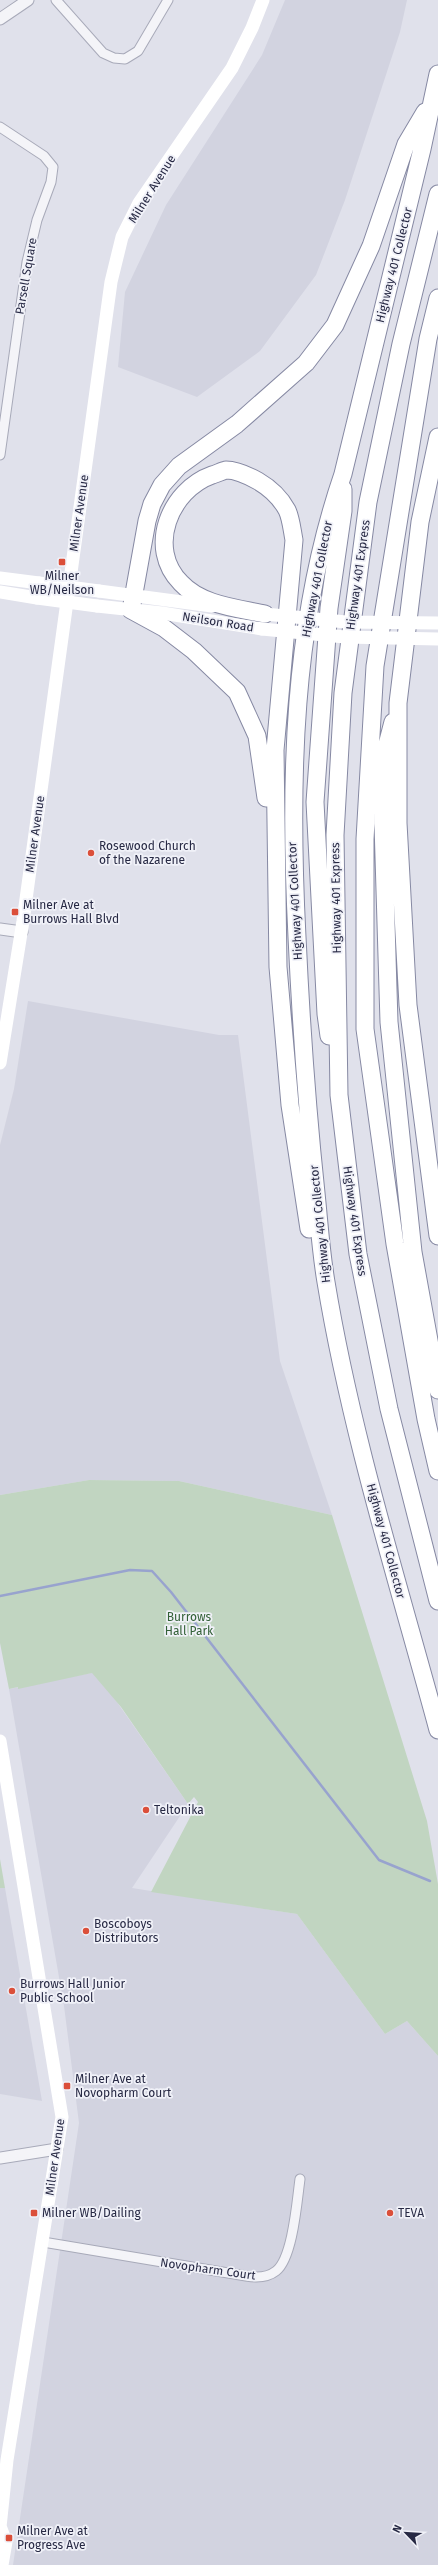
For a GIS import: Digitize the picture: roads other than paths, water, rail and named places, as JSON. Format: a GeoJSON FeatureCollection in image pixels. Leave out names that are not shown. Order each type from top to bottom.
{"type":"FeatureCollection","features":[{"type":"Feature","properties":{"kind":"highway","name":"Highway 401 Collector"},"geometry":{"type":"LineString","coordinates":[[438,74],[431,102],[421,157],[343,474],[327,521],[304,644],[294,751],[292,845],[304,1074],[326,1281],[360,1444],[438,1730]]}},
{"type":"Feature","properties":{"kind":"highway"},"geometry":{"type":"LineString","coordinates":[[278,967],[271,946],[266,786],[257,736],[237,692],[194,651],[133,602],[147,521],[152,504],[162,485],[179,466],[237,424],[306,363],[335,325],[371,246],[406,144],[431,102]]}},
{"type":"Feature","properties":{"kind":"highway","name":"Highway 401 Express"},"geometry":{"type":"LineString","coordinates":[[438,194],[401,344],[368,502],[343,693],[335,835],[340,1095],[358,1254],[389,1409],[438,1601]]}},
{"type":"Feature","properties":{"kind":"highway"},"geometry":{"type":"LineString","coordinates":[[438,298],[428,339],[375,666],[365,879],[365,1029],[394,1244],[426,1419],[438,1471]]}},
{"type":"Feature","properties":{"kind":"highway"},"geometry":{"type":"LineString","coordinates":[[438,437],[420,522],[398,703],[398,823],[408,1005],[438,1228]]}},
{"type":"Feature","properties":{"kind":"highway"},"geometry":{"type":"LineString","coordinates":[[264,622],[210,601],[195,594],[180,583],[169,564],[163,541],[169,516],[182,493],[201,479],[226,470],[248,476],[272,489],[287,511],[294,540],[275,750],[278,967],[292,1112],[310,1238],[326,1281]]}},
{"type":"Feature","properties":{"kind":"highway"},"geometry":{"type":"LineString","coordinates":[[340,1095],[326,1014],[315,802],[329,608],[343,511],[343,474]]}},
{"type":"Feature","properties":{"kind":"highway"},"geometry":{"type":"LineString","coordinates":[[398,703],[387,745],[383,824],[389,1022],[414,1252],[438,1390]]}},
{"type":"Feature","properties":{"kind":"main road","name":"Milner Avenue"},"geometry":{"type":"LineString","coordinates":[[0,1063],[22,932],[111,282],[122,237],[139,203],[232,68],[252,28],[263,0]]}},
{"type":"Feature","properties":{"kind":"main road","name":"Neilson Road"},"geometry":{"type":"LineString","coordinates":[[0,578],[99,591],[133,602],[264,622],[345,637],[438,639]]}},
{"type":"Feature","properties":{"kind":"main road","name":"Neilson Road"},"geometry":{"type":"LineString","coordinates":[[0,592],[97,606],[133,602]]}},
{"type":"Feature","properties":{"kind":"main road","name":"Neilson Road"},"geometry":{"type":"LineString","coordinates":[[264,622],[438,623]]}},
{"type":"Feature","properties":{"kind":"main road","name":"Milner Avenue"},"geometry":{"type":"LineString","coordinates":[[0,1740],[56,2072],[62,2117],[7,2460],[0,2527],[6,2542],[2,2565]]}},
{"type":"Feature","properties":{"kind":"street"},"geometry":{"type":"LineString","coordinates":[[0,19],[28,0]]}},
{"type":"Feature","properties":{"kind":"street"},"geometry":{"type":"LineString","coordinates":[[56,0],[103,53],[114,58],[125,59],[138,51],[168,0]]}},
{"type":"Feature","properties":{"kind":"street","name":"Parsell Square"},"geometry":{"type":"LineString","coordinates":[[0,127],[44,156],[53,167],[51,182],[37,220],[27,262],[0,455]]}},
{"type":"Feature","properties":{"kind":"street"},"geometry":{"type":"LineString","coordinates":[[0,929],[22,932]]}},
{"type":"Feature","properties":{"kind":"street"},"geometry":{"type":"LineString","coordinates":[[0,2158],[57,2149]]}},
{"type":"Feature","properties":{"kind":"street","name":"Novopharm Court"},"geometry":{"type":"LineString","coordinates":[[43,2242],[259,2278],[269,2275],[277,2270],[288,2252],[300,2179]]}},
{"type":"Feature","properties":{"kind":"waterway"},"geometry":{"type":"LineString","coordinates":[[0,1596],[130,1570],[152,1571],[171,1592],[379,1860],[430,1881]]}},
{"type":"Feature","properties":{"kind":"place","name":"Milner WB/Neilson"},"geometry":{"type":"Point","coordinates":[62,562]}},
{"type":"Feature","properties":{"kind":"place","name":"Rosewood Church of the Nazarene"},"geometry":{"type":"Point","coordinates":[91,853]}},
{"type":"Feature","properties":{"kind":"place","name":"Milner Ave at Burrows Hall Blvd"},"geometry":{"type":"Point","coordinates":[15,912]}},
{"type":"Feature","properties":{"kind":"place","name":"Teltonika"},"geometry":{"type":"Point","coordinates":[146,1810]}},
{"type":"Feature","properties":{"kind":"place","name":"Boscoboys Distributors"},"geometry":{"type":"Point","coordinates":[86,1931]}},
{"type":"Feature","properties":{"kind":"place","name":"Burrows Hall Junior Public School"},"geometry":{"type":"Point","coordinates":[12,1991]}},
{"type":"Feature","properties":{"kind":"place","name":"Milner Ave at Novopharm Court"},"geometry":{"type":"Point","coordinates":[67,2086]}},
{"type":"Feature","properties":{"kind":"place","name":"Milner WB/Dailing"},"geometry":{"type":"Point","coordinates":[34,2213]}},
{"type":"Feature","properties":{"kind":"place","name":"TEVA"},"geometry":{"type":"Point","coordinates":[390,2213]}},
{"type":"Feature","properties":{"kind":"place","name":"Milner Ave at Progress Ave"},"geometry":{"type":"Point","coordinates":[9,2538]}},
{"type":"Feature","properties":{"kind":"park label","name":"Burrows Hall Park"},"geometry":{"type":"Point","coordinates":[189,1624]}}]}
